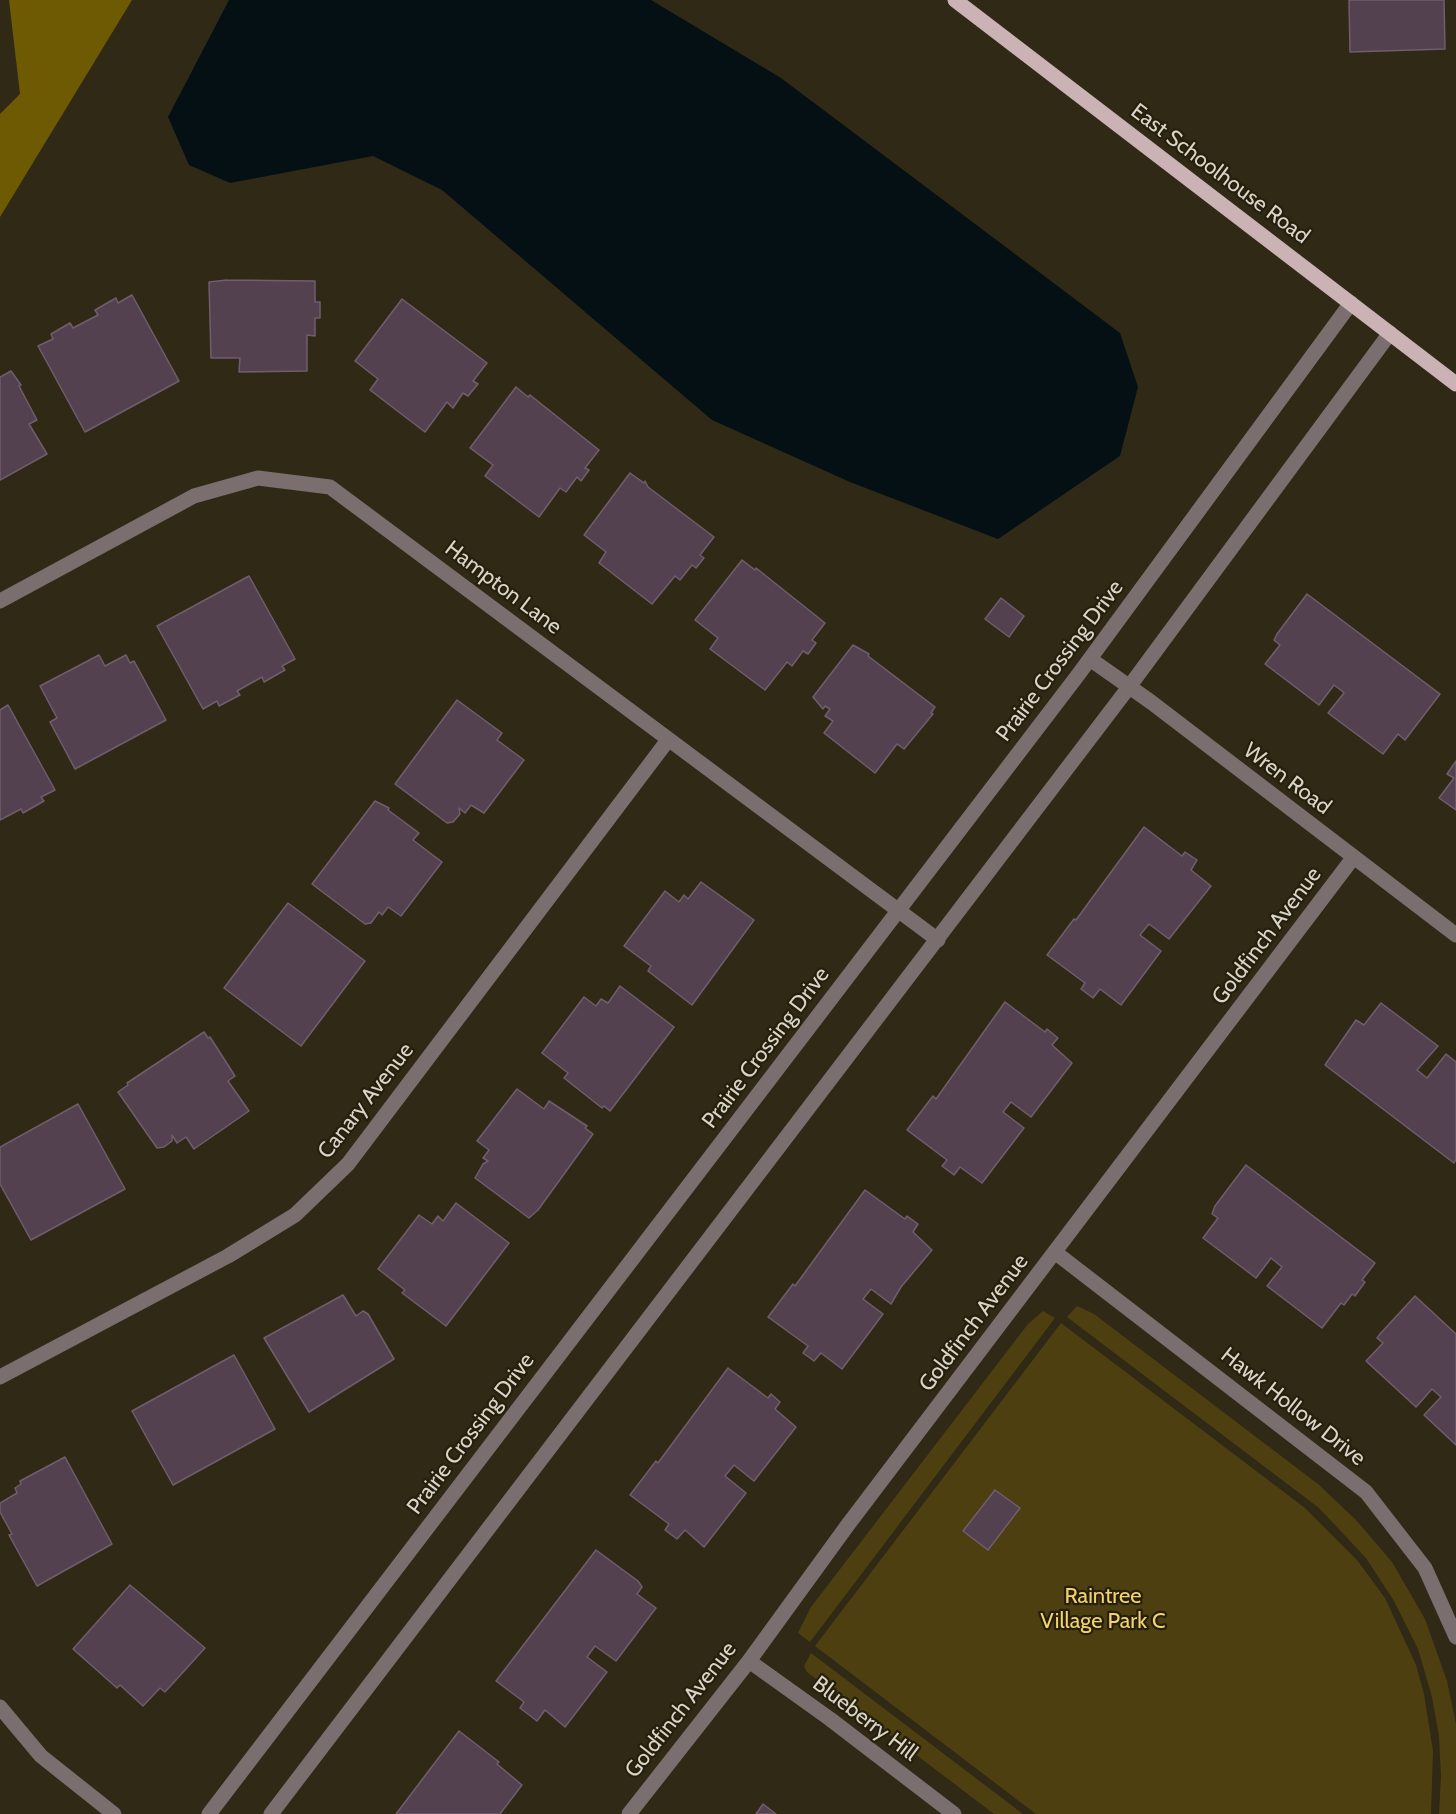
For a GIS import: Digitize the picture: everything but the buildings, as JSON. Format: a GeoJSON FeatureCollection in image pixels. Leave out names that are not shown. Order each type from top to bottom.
{"type":"FeatureCollection","features":[{"type":"Feature","properties":{"kind":"main road","name":"East Schoolhouse Road"},"geometry":{"type":"LineString","coordinates":[[955,0],[1456,384]]}},
{"type":"Feature","properties":{"kind":"street","name":"Prairie Crossing Drive"},"geometry":{"type":"LineString","coordinates":[[209,1814],[1090,659],[1351,303]]}},
{"type":"Feature","properties":{"kind":"street"},"geometry":{"type":"LineString","coordinates":[[271,1814],[938,940],[1129,687],[1390,333]]}},
{"type":"Feature","properties":{"kind":"street","name":"Hampton Lane"},"geometry":{"type":"LineString","coordinates":[[0,602],[194,496],[258,478],[330,487],[938,940]]}},
{"type":"Feature","properties":{"kind":"street","name":"Wren Road"},"geometry":{"type":"LineString","coordinates":[[1090,659],[1456,935]]}},
{"type":"Feature","properties":{"kind":"street","name":"Canary Avenue"},"geometry":{"type":"LineString","coordinates":[[0,1377],[228,1256],[295,1215],[333,1179],[355,1155],[668,740]]}},
{"type":"Feature","properties":{"kind":"street","name":"Goldfinch Avenue"},"geometry":{"type":"LineString","coordinates":[[629,1814],[748,1661],[847,1526],[1353,858]]}},
{"type":"Feature","properties":{"kind":"street","name":"Hawk Hollow Drive"},"geometry":{"type":"LineString","coordinates":[[1056,1253],[1366,1492],[1425,1568],[1456,1637]]}},
{"type":"Feature","properties":{"kind":"street","name":"Blueberry Hill"},"geometry":{"type":"LineString","coordinates":[[748,1661],[954,1814]]}},
{"type":"Feature","properties":{"kind":"street"},"geometry":{"type":"LineString","coordinates":[[0,1707],[41,1756],[114,1814]]}},
{"type":"Feature","properties":{"kind":"green space"},"geometry":{"type":"Polygon","coordinates":[[[1077,1306],[1094,1314],[1318,1484],[1356,1520],[1392,1562],[1425,1619],[1447,1681],[1456,1724],[1456,1814],[1439,1814],[1441,1776],[1439,1736],[1432,1697],[1418,1649],[1394,1601],[1366,1558],[1319,1508],[1067,1317],[1077,1306]]]}},
{"type":"Feature","properties":{"kind":"green space"},"geometry":{"type":"Polygon","coordinates":[[[1043,1311],[1055,1318],[810,1642],[798,1633],[811,1607],[1028,1324],[1043,1311]]]}},
{"type":"Feature","properties":{"kind":"green space","name":"Raintree Village Park C"},"geometry":{"type":"Polygon","coordinates":[[[1061,1323],[1305,1508],[1357,1560],[1385,1598],[1416,1665],[1424,1694],[1433,1751],[1431,1814],[1036,1814],[815,1646],[1061,1323]]]}},
{"type":"Feature","properties":{"kind":"green space"},"geometry":{"type":"Polygon","coordinates":[[[811,1653],[1023,1814],[994,1814],[807,1672],[804,1666],[811,1653]]]}},
{"type":"Feature","properties":{"kind":"shaded area"},"geometry":{"type":"Polygon","coordinates":[[[9,0],[132,0],[0,217],[0,114],[20,94],[9,0]]]}},
{"type":"Feature","properties":{"kind":"shaded area"},"geometry":{"type":"Polygon","coordinates":[[[229,0],[651,0],[781,78],[1120,333],[1138,387],[1120,456],[998,539],[850,482],[712,420],[442,190],[373,156],[230,183],[189,165],[168,117],[229,0]]]}}]}
